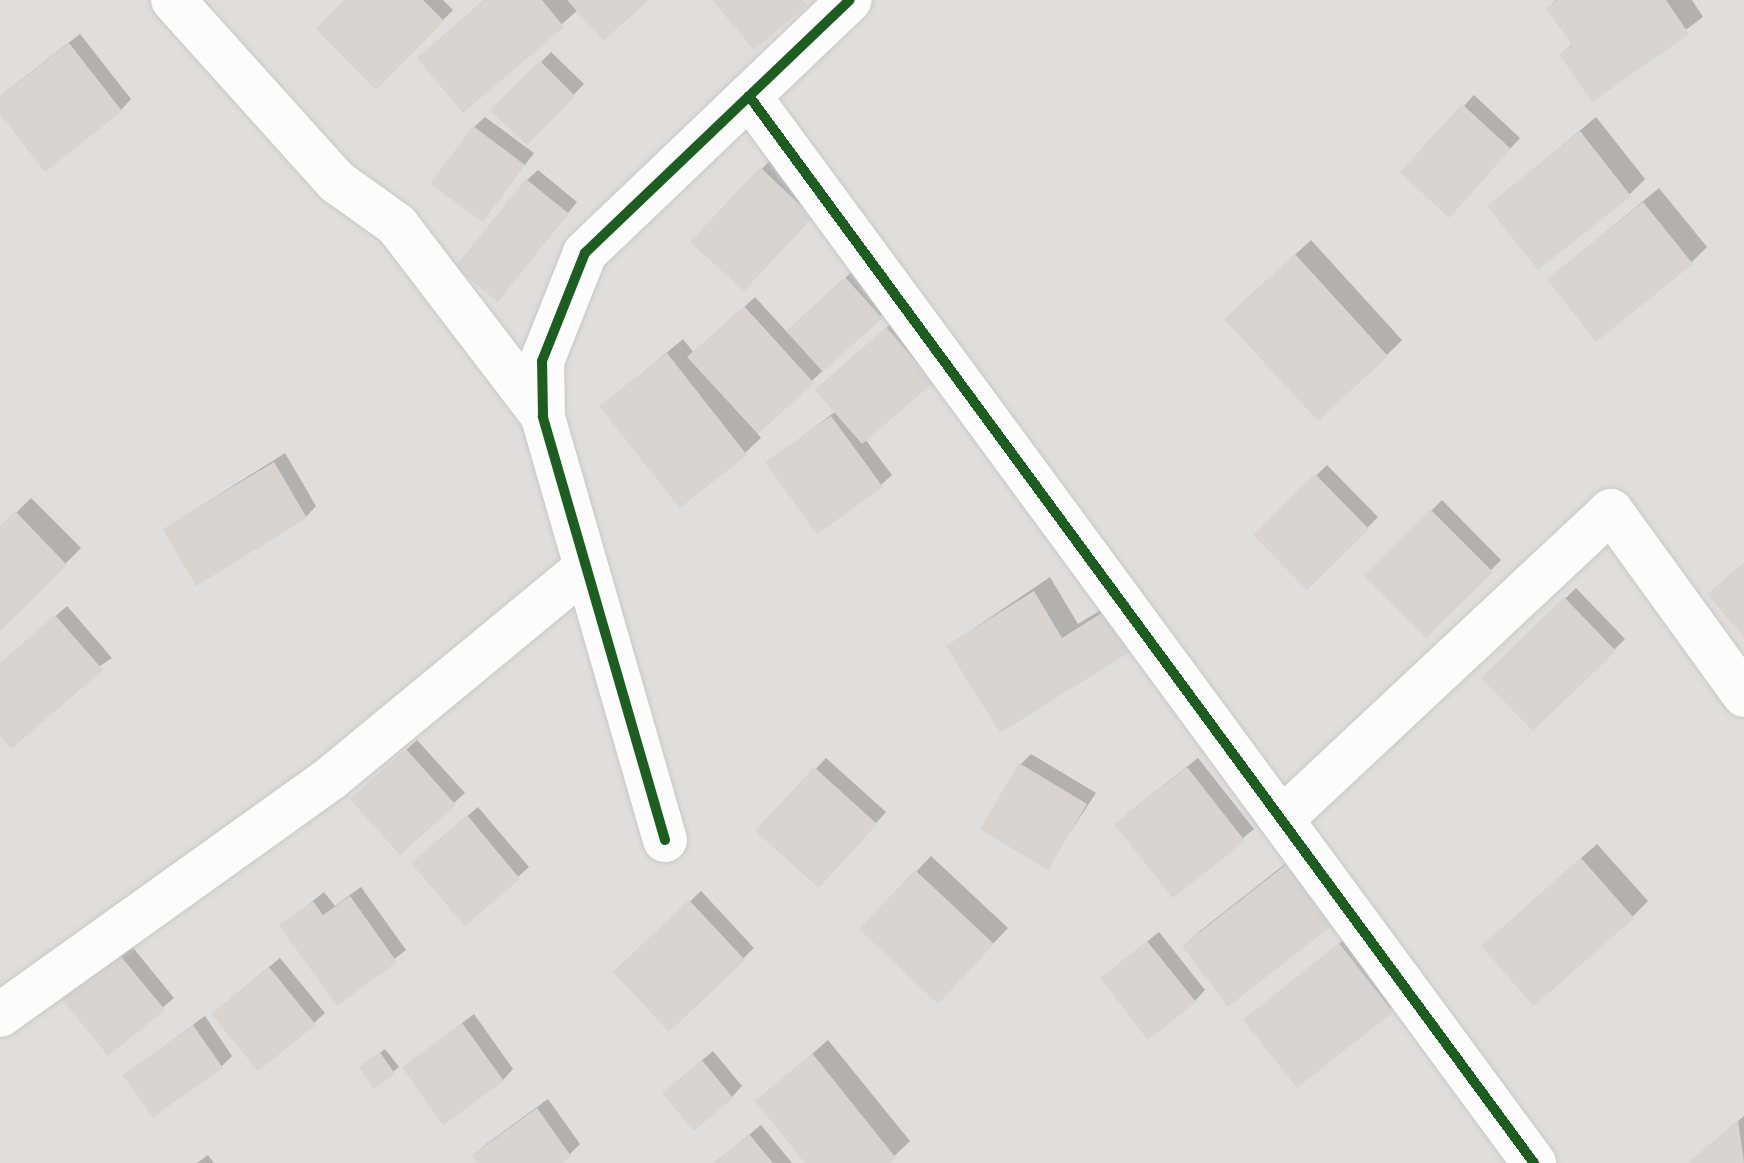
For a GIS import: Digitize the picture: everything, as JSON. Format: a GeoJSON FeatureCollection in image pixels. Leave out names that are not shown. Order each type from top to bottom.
{"type":"FeatureCollection","features":[{"type":"Feature","properties":{"kind":"street"},"geometry":{"type":"LineString","coordinates":[[173,0],[337,182],[397,225],[543,416]]}},
{"type":"Feature","properties":{"kind":"street"},"geometry":{"type":"LineString","coordinates":[[665,840],[543,416],[542,361],[585,253],[850,0]]}},
{"type":"Feature","properties":{"kind":"street"},"geometry":{"type":"LineString","coordinates":[[749,96],[945,355],[1082,552],[1285,816],[1534,1163]]}},
{"type":"Feature","properties":{"kind":"street"},"geometry":{"type":"LineString","coordinates":[[1285,816],[1611,511],[1744,695]]}},
{"type":"Feature","properties":{"kind":"street"},"geometry":{"type":"LineString","coordinates":[[0,1015],[331,778],[586,568]]}},
{"type":"Feature","properties":{"kind":"shaded area"},"geometry":{"type":"Polygon","coordinates":[[[0,0],[1744,0],[1744,1163],[0,1163],[0,0]]]}},
{"type":"Feature","properties":{"kind":"building"},"geometry":{"type":"Polygon","coordinates":[[[344,0],[423,0],[444,21],[376,90],[316,29],[344,0]]]}},
{"type":"Feature","properties":{"kind":"building"},"geometry":{"type":"Polygon","coordinates":[[[484,0],[542,0],[564,27],[463,113],[417,58],[484,0]]]}},
{"type":"Feature","properties":{"kind":"building"},"geometry":{"type":"Polygon","coordinates":[[[567,0],[649,0],[603,41],[567,0]]]}},
{"type":"Feature","properties":{"kind":"building"},"geometry":{"type":"Polygon","coordinates":[[[712,0],[803,0],[807,5],[754,50],[712,0]]]}},
{"type":"Feature","properties":{"kind":"building"},"geometry":{"type":"Polygon","coordinates":[[[1557,0],[1666,0],[1689,34],[1592,102],[1559,54],[1572,45],[1546,8],[1557,0]]]}},
{"type":"Feature","properties":{"kind":"building"},"geometry":{"type":"Polygon","coordinates":[[[69,43],[122,111],[45,172],[0,114],[0,96],[69,43]]]}},
{"type":"Feature","properties":{"kind":"building"},"geometry":{"type":"Polygon","coordinates":[[[540,61],[575,96],[527,145],[490,110],[540,61]]]}},
{"type":"Feature","properties":{"kind":"building"},"geometry":{"type":"Polygon","coordinates":[[[1462,104],[1511,149],[1449,218],[1400,172],[1462,104]]]}},
{"type":"Feature","properties":{"kind":"building"},"geometry":{"type":"Polygon","coordinates":[[[473,126],[525,165],[483,222],[430,184],[473,126]]]}},
{"type":"Feature","properties":{"kind":"building"},"geometry":{"type":"Polygon","coordinates":[[[1580,131],[1631,196],[1538,270],[1487,206],[1580,131]]]}},
{"type":"Feature","properties":{"kind":"building"},"geometry":{"type":"Polygon","coordinates":[[[760,167],[813,217],[744,291],[690,242],[760,167]]]}},
{"type":"Feature","properties":{"kind":"building"},"geometry":{"type":"Polygon","coordinates":[[[526,179],[568,213],[498,302],[455,267],[526,179]]]}},
{"type":"Feature","properties":{"kind":"building"},"geometry":{"type":"Polygon","coordinates":[[[1643,202],[1693,264],[1596,342],[1547,279],[1643,202]]]}},
{"type":"Feature","properties":{"kind":"building"},"geometry":{"type":"Polygon","coordinates":[[[1295,254],[1388,356],[1318,421],[1224,319],[1295,254]]]}},
{"type":"Feature","properties":{"kind":"building"},"geometry":{"type":"Polygon","coordinates":[[[845,277],[882,318],[823,372],[786,331],[845,277]]]}},
{"type":"Feature","properties":{"kind":"building"},"geometry":{"type":"Polygon","coordinates":[[[744,306],[814,383],[758,434],[687,357],[744,306]]]}},
{"type":"Feature","properties":{"kind":"building"},"geometry":{"type":"Polygon","coordinates":[[[886,327],[934,382],[862,444],[815,390],[886,327]]]}},
{"type":"Feature","properties":{"kind":"building"},"geometry":{"type":"Polygon","coordinates":[[[667,353],[747,455],[680,508],[599,406],[667,353]]]}},
{"type":"Feature","properties":{"kind":"building"},"geometry":{"type":"Polygon","coordinates":[[[831,416],[883,487],[817,534],[765,462],[831,416]]]}},
{"type":"Feature","properties":{"kind":"building"},"geometry":{"type":"Polygon","coordinates":[[[274,462],[307,518],[196,586],[163,529],[274,462]]]}},
{"type":"Feature","properties":{"kind":"building"},"geometry":{"type":"Polygon","coordinates":[[[1315,474],[1369,529],[1307,590],[1253,535],[1315,474]]]}},
{"type":"Feature","properties":{"kind":"building"},"geometry":{"type":"Polygon","coordinates":[[[1430,509],[1493,572],[1426,638],[1364,575],[1430,509]]]}},
{"type":"Feature","properties":{"kind":"building"},"geometry":{"type":"Polygon","coordinates":[[[15,511],[67,565],[0,631],[0,526],[15,511]]]}},
{"type":"Feature","properties":{"kind":"building"},"geometry":{"type":"Polygon","coordinates":[[[1744,562],[1744,638],[1707,594],[1744,562]]]}},
{"type":"Feature","properties":{"kind":"building"},"geometry":{"type":"Polygon","coordinates":[[[1034,591],[1062,638],[1108,609],[1133,650],[1000,733],[946,646],[1034,591]]]}},
{"type":"Feature","properties":{"kind":"building"},"geometry":{"type":"Polygon","coordinates":[[[1564,597],[1616,651],[1533,731],[1481,678],[1564,597]]]}},
{"type":"Feature","properties":{"kind":"building"},"geometry":{"type":"Polygon","coordinates":[[[55,615],[103,670],[11,749],[0,736],[0,663],[55,615]]]}},
{"type":"Feature","properties":{"kind":"building"},"geometry":{"type":"Polygon","coordinates":[[[406,749],[456,805],[400,855],[350,799],[406,749]]]}},
{"type":"Feature","properties":{"kind":"building"},"geometry":{"type":"Polygon","coordinates":[[[1019,763],[1087,804],[1048,870],[980,829],[1019,763]]]}},
{"type":"Feature","properties":{"kind":"building"},"geometry":{"type":"Polygon","coordinates":[[[814,767],[877,824],[819,888],[755,831],[814,767]]]}},
{"type":"Feature","properties":{"kind":"building"},"geometry":{"type":"Polygon","coordinates":[[[1187,767],[1245,841],[1173,898],[1114,824],[1187,767]]]}},
{"type":"Feature","properties":{"kind":"building"},"geometry":{"type":"Polygon","coordinates":[[[467,815],[520,879],[465,926],[411,863],[467,815]]]}},
{"type":"Feature","properties":{"kind":"building"},"geometry":{"type":"Polygon","coordinates":[[[1581,858],[1634,918],[1534,1006],[1481,946],[1581,858]]]}},
{"type":"Feature","properties":{"kind":"building"},"geometry":{"type":"Polygon","coordinates":[[[1288,863],[1335,923],[1228,1007],[1182,946],[1288,863]]]}},
{"type":"Feature","properties":{"kind":"building"},"geometry":{"type":"Polygon","coordinates":[[[915,870],[994,944],[938,1004],[859,929],[915,870]]]}},
{"type":"Feature","properties":{"kind":"building"},"geometry":{"type":"Polygon","coordinates":[[[350,896],[397,962],[337,1006],[279,925],[313,901],[323,915],[350,896]]]}},
{"type":"Feature","properties":{"kind":"building"},"geometry":{"type":"Polygon","coordinates":[[[689,900],[745,960],[669,1032],[613,972],[689,900]]]}},
{"type":"Feature","properties":{"kind":"building"},"geometry":{"type":"Polygon","coordinates":[[[1147,941],[1196,1002],[1148,1040],[1100,978],[1147,941]]]}},
{"type":"Feature","properties":{"kind":"building"},"geometry":{"type":"Polygon","coordinates":[[[1339,943],[1393,1012],[1297,1088],[1243,1020],[1339,943]]]}},
{"type":"Feature","properties":{"kind":"building"},"geometry":{"type":"Polygon","coordinates":[[[118,953],[165,1010],[108,1056],[62,999],[118,953]]]}},
{"type":"Feature","properties":{"kind":"building"},"geometry":{"type":"Polygon","coordinates":[[[269,967],[316,1025],[258,1071],[211,1014],[269,967]]]}},
{"type":"Feature","properties":{"kind":"building"},"geometry":{"type":"Polygon","coordinates":[[[462,1023],[504,1081],[443,1125],[402,1067],[462,1023]]]}},
{"type":"Feature","properties":{"kind":"building"},"geometry":{"type":"Polygon","coordinates":[[[193,1025],[223,1068],[153,1117],[123,1075],[193,1025]]]}},
{"type":"Feature","properties":{"kind":"building"},"geometry":{"type":"Polygon","coordinates":[[[380,1052],[395,1074],[374,1089],[359,1067],[380,1052]]]}},
{"type":"Feature","properties":{"kind":"building"},"geometry":{"type":"Polygon","coordinates":[[[812,1053],[896,1158],[890,1163],[805,1163],[755,1101],[812,1053]]]}},
{"type":"Feature","properties":{"kind":"building"},"geometry":{"type":"Polygon","coordinates":[[[702,1060],[733,1098],[694,1131],[662,1093],[702,1060]]]}},
{"type":"Feature","properties":{"kind":"building"},"geometry":{"type":"Polygon","coordinates":[[[537,1108],[571,1156],[561,1163],[478,1163],[472,1155],[537,1108]]]}},
{"type":"Feature","properties":{"kind":"building"},"geometry":{"type":"Polygon","coordinates":[[[1738,1120],[1744,1163],[1688,1163],[1738,1120]]]}},
{"type":"Feature","properties":{"kind":"building"},"geometry":{"type":"Polygon","coordinates":[[[749,1134],[773,1163],[714,1163],[749,1134]]]}},
{"type":"Feature","properties":{"kind":"cycle path"},"geometry":{"type":"LineString","coordinates":[[665,840],[543,416],[542,361],[585,253],[850,0]]}},
{"type":"Feature","properties":{"kind":"cycle path"},"geometry":{"type":"LineString","coordinates":[[749,96],[1534,1163]]}}]}
